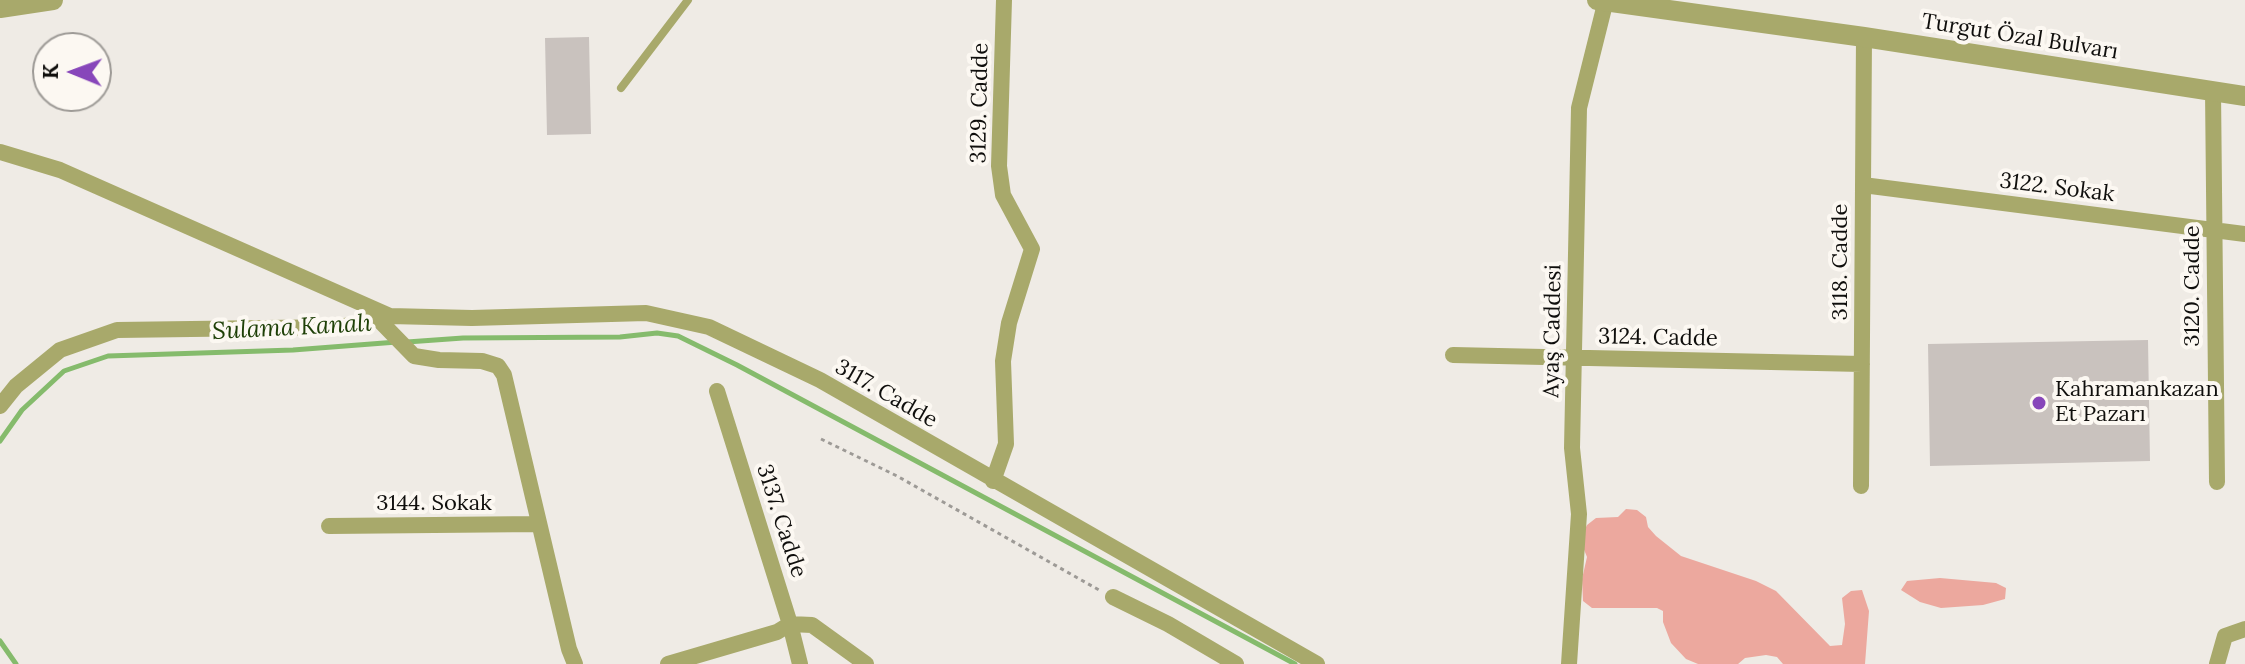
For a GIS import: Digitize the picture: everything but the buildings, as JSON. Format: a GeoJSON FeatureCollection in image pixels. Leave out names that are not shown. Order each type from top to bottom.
{"type":"FeatureCollection","features":[{"type":"Feature","properties":{"kind":"street"},"geometry":{"type":"LineString","coordinates":[[0,8],[53,0]]}},
{"type":"Feature","properties":{"kind":"street","name":"3129. Cadde"},"geometry":{"type":"LineString","coordinates":[[993,481],[1006,444],[1003,361],[1009,323],[1032,249],[1003,195],[999,166],[1004,0]]}},
{"type":"Feature","properties":{"kind":"street","name":"Turgut Özal Bulvarı"},"geometry":{"type":"LineString","coordinates":[[1603,0],[2245,95]]}},
{"type":"Feature","properties":{"kind":"street","name":"Ayaş Caddesi"},"geometry":{"type":"LineString","coordinates":[[1569,664],[1579,514],[1572,448],[1579,108],[1603,0]]}},
{"type":"Feature","properties":{"kind":"street","name":"3118. Cadde"},"geometry":{"type":"LineString","coordinates":[[1861,486],[1864,37]]}},
{"type":"Feature","properties":{"kind":"street","name":"3120. Cadde"},"geometry":{"type":"LineString","coordinates":[[2213,91],[2217,482]]}},
{"type":"Feature","properties":{"kind":"street"},"geometry":{"type":"LineString","coordinates":[[0,152],[60,170],[384,317],[414,356],[482,361],[498,366],[504,375],[575,664]]}},
{"type":"Feature","properties":{"kind":"street","name":"3122. Sokak"},"geometry":{"type":"LineString","coordinates":[[1863,185],[2245,234]]}},
{"type":"Feature","properties":{"kind":"street","name":"3117. Cadde"},"geometry":{"type":"LineString","coordinates":[[384,317],[646,313],[709,327],[820,380],[1317,664]]}},
{"type":"Feature","properties":{"kind":"street"},"geometry":{"type":"LineString","coordinates":[[0,406],[16,386],[60,350],[117,330],[340,327],[384,317]]}},
{"type":"Feature","properties":{"kind":"street","name":"3124. Cadde"},"geometry":{"type":"LineString","coordinates":[[1453,355],[1862,364]]}},
{"type":"Feature","properties":{"kind":"street","name":"3137. Cadde"},"geometry":{"type":"LineString","coordinates":[[717,391],[800,664]]}},
{"type":"Feature","properties":{"kind":"street","name":"3144. Sokak"},"geometry":{"type":"LineString","coordinates":[[329,526],[539,524]]}},
{"type":"Feature","properties":{"kind":"street"},"geometry":{"type":"LineString","coordinates":[[1113,597],[1168,624],[1236,664]]}},
{"type":"Feature","properties":{"kind":"street"},"geometry":{"type":"LineString","coordinates":[[668,664],[777,632],[790,624],[812,625],[866,664]]}},
{"type":"Feature","properties":{"kind":"street"},"geometry":{"type":"LineString","coordinates":[[2217,664],[2225,636],[2245,629]]}},
{"type":"Feature","properties":{"kind":"lane"},"geometry":{"type":"LineString","coordinates":[[621,88],[688,0]]}},
{"type":"Feature","properties":{"kind":"path"},"geometry":{"type":"LineString","coordinates":[[821,439],[897,476],[1113,597]]}},
{"type":"Feature","properties":{"kind":"shaded area"},"geometry":{"type":"Polygon","coordinates":[[[1626,509],[1637,510],[1646,517],[1648,527],[1656,536],[1681,556],[1756,581],[1776,591],[1830,646],[1842,645],[1845,624],[1842,598],[1851,591],[1862,590],[1869,611],[1865,664],[1783,664],[1777,657],[1766,655],[1745,658],[1738,664],[1698,664],[1686,659],[1671,643],[1663,622],[1663,611],[1657,608],[1592,608],[1583,601],[1582,579],[1587,557],[1582,535],[1587,525],[1596,518],[1618,517],[1626,509]]]}},
{"type":"Feature","properties":{"kind":"shaded area"},"geometry":{"type":"Polygon","coordinates":[[[1940,578],[1996,583],[2006,588],[2005,599],[1983,605],[1941,608],[1920,602],[1901,590],[1907,581],[1940,578]]]}},
{"type":"Feature","properties":{"kind":"waterway"},"geometry":{"type":"LineString","coordinates":[[407,342],[463,338],[620,337],[657,333],[678,336],[1295,664]]}},
{"type":"Feature","properties":{"kind":"waterway","name":"Sulama Kanalı"},"geometry":{"type":"LineString","coordinates":[[0,441],[22,410],[64,371],[108,356],[293,350],[397,342]]}},
{"type":"Feature","properties":{"kind":"waterway","name":"Sulama Kanalı"},"geometry":{"type":"LineString","coordinates":[[0,641],[16,664]]}},
{"type":"Feature","properties":{"kind":"place","name":"Kahramankazan Et Pazarı"},"geometry":{"type":"Point","coordinates":[2039,403]}}]}
